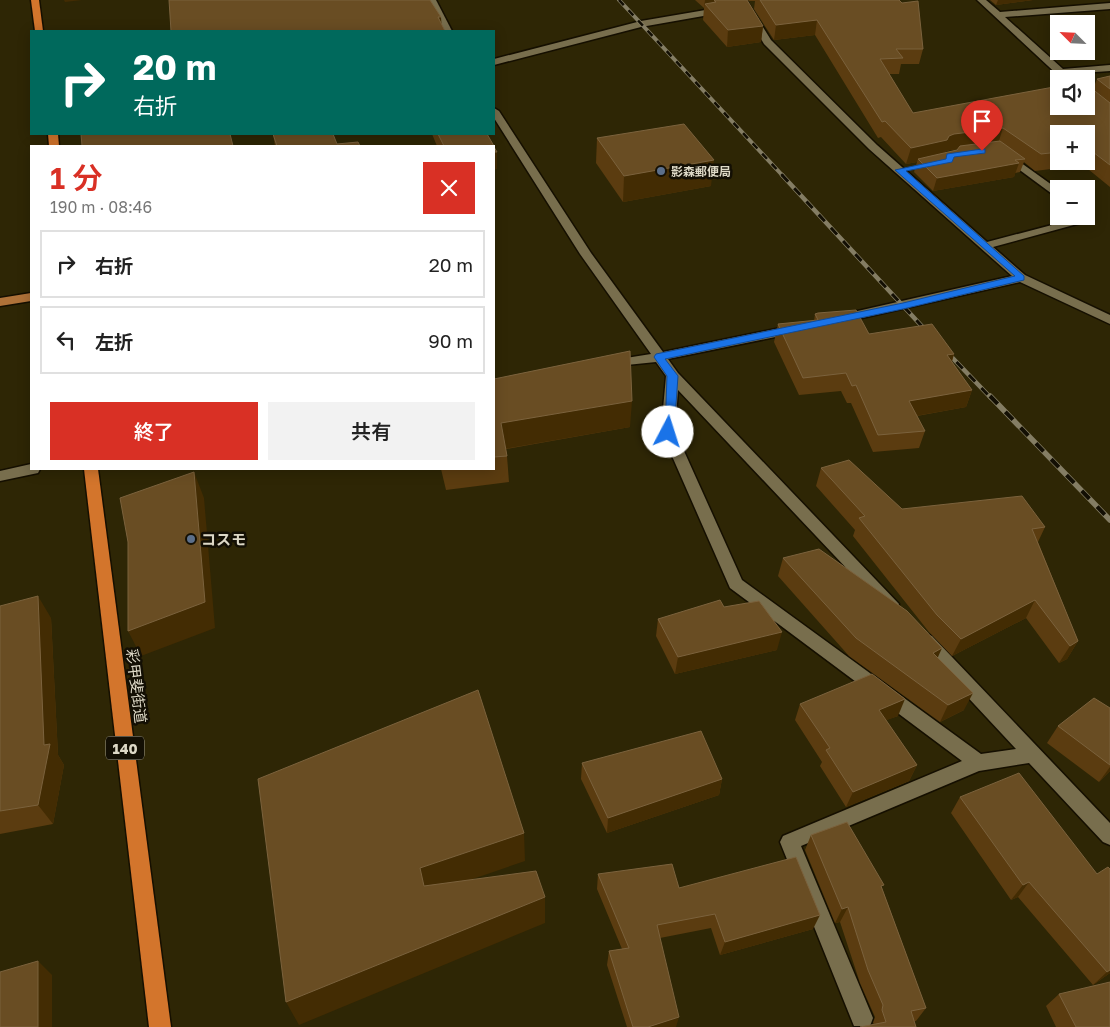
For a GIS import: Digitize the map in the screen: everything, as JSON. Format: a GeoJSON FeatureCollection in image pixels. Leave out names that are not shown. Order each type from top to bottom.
{"type":"FeatureCollection","features":[{"type":"Feature","properties":{"kind":"highway"},"geometry":{"type":"LineString","coordinates":[[35,0],[39,30]]}},
{"type":"Feature","properties":{"kind":"highway","name":"彩甲斐街道"},"geometry":{"type":"LineString","coordinates":[[91,470],[160,1027]]}},
{"type":"Feature","properties":{"kind":"main road"},"geometry":{"type":"LineString","coordinates":[[0,302],[30,297]]}},
{"type":"Feature","properties":{"kind":"street"},"geometry":{"type":"LineString","coordinates":[[432,0],[447,30]]}},
{"type":"Feature","properties":{"kind":"street"},"geometry":{"type":"LineString","coordinates":[[982,0],[1059,70]]}},
{"type":"Feature","properties":{"kind":"street"},"geometry":{"type":"LineString","coordinates":[[495,62],[641,24],[747,3],[767,42],[900,170],[1021,278],[1110,320]]}},
{"type":"Feature","properties":{"kind":"street"},"geometry":{"type":"LineString","coordinates":[[1000,15],[1110,6]]}},
{"type":"Feature","properties":{"kind":"street"},"geometry":{"type":"LineString","coordinates":[[1095,70],[1110,68]]}},
{"type":"Feature","properties":{"kind":"street"},"geometry":{"type":"LineString","coordinates":[[495,113],[586,254],[672,376],[904,618]]}},
{"type":"Feature","properties":{"kind":"street"},"geometry":{"type":"LineString","coordinates":[[998,149],[1050,189]]}},
{"type":"Feature","properties":{"kind":"street"},"geometry":{"type":"LineString","coordinates":[[900,170],[916,167]]}},
{"type":"Feature","properties":{"kind":"street"},"geometry":{"type":"LineString","coordinates":[[985,246],[1062,225]]}},
{"type":"Feature","properties":{"kind":"street"},"geometry":{"type":"LineString","coordinates":[[829,322],[1021,278]]}},
{"type":"Feature","properties":{"kind":"street"},"geometry":{"type":"LineString","coordinates":[[601,365],[659,357],[810,325]]}},
{"type":"Feature","properties":{"kind":"street"},"geometry":{"type":"LineString","coordinates":[[672,376],[668,432],[736,584],[978,763]]}},
{"type":"Feature","properties":{"kind":"street"},"geometry":{"type":"LineString","coordinates":[[0,476],[30,470]]}},
{"type":"Feature","properties":{"kind":"street"},"geometry":{"type":"LineString","coordinates":[[918,633],[1110,836]]}},
{"type":"Feature","properties":{"kind":"street"},"geometry":{"type":"LineString","coordinates":[[862,1018],[790,842],[978,763],[1034,754]]}},
{"type":"Feature","properties":{"kind":"building"},"geometry":{"type":"Polygon","coordinates":[[[169,0],[430,0],[441,17],[438,17],[444,30],[171,30],[169,0]]]}},
{"type":"Feature","properties":{"kind":"building"},"geometry":{"type":"Polygon","coordinates":[[[714,0],[747,0],[763,26],[728,30],[705,4],[716,2],[714,0]]]}},
{"type":"Feature","properties":{"kind":"building"},"geometry":{"type":"Polygon","coordinates":[[[760,0],[899,0],[902,3],[918,1],[923,49],[896,49],[903,58],[880,59],[913,113],[1050,88],[1050,115],[1095,115],[1095,91],[1110,103],[1110,165],[1095,154],[1095,125],[1050,125],[1050,153],[1041,154],[1003,128],[954,134],[949,136],[947,140],[911,148],[885,121],[882,122],[817,20],[776,25],[760,0]]]}},
{"type":"Feature","properties":{"kind":"building"},"geometry":{"type":"Polygon","coordinates":[[[1110,76],[1110,89],[1097,79],[1110,76]]]}},
{"type":"Feature","properties":{"kind":"building"},"geometry":{"type":"Polygon","coordinates":[[[684,124],[714,160],[624,176],[597,138],[684,124]]]}},
{"type":"Feature","properties":{"kind":"building"},"geometry":{"type":"Polygon","coordinates":[[[81,135],[230,135],[233,145],[82,145],[81,135]]]}},
{"type":"Feature","properties":{"kind":"building"},"geometry":{"type":"Polygon","coordinates":[[[273,135],[333,135],[337,144],[358,142],[360,145],[277,145],[273,135]]]}},
{"type":"Feature","properties":{"kind":"building"},"geometry":{"type":"Polygon","coordinates":[[[438,135],[488,135],[493,145],[444,145],[438,135]]]}},
{"type":"Feature","properties":{"kind":"building"},"geometry":{"type":"Polygon","coordinates":[[[1000,141],[1025,159],[1015,160],[1019,163],[937,178],[918,159],[957,150],[960,146],[1000,141]]]}},
{"type":"Feature","properties":{"kind":"building"},"geometry":{"type":"Polygon","coordinates":[[[856,310],[869,334],[932,324],[954,354],[947,355],[972,390],[909,401],[925,431],[878,435],[856,385],[852,386],[846,373],[803,378],[778,324],[818,320],[815,314],[818,313],[856,310]]]}},
{"type":"Feature","properties":{"kind":"building"},"geometry":{"type":"Polygon","coordinates":[[[630,351],[632,401],[501,423],[507,456],[495,457],[495,379],[630,351]]]}},
{"type":"Feature","properties":{"kind":"building"},"geometry":{"type":"Polygon","coordinates":[[[849,460],[902,509],[1022,496],[1045,527],[1032,529],[1078,641],[1070,646],[1035,600],[961,639],[937,615],[859,518],[865,516],[821,468],[849,460]]]}},
{"type":"Feature","properties":{"kind":"building"},"geometry":{"type":"Polygon","coordinates":[[[194,472],[205,602],[128,631],[128,542],[120,498],[194,472]]]}},
{"type":"Feature","properties":{"kind":"building"},"geometry":{"type":"Polygon","coordinates":[[[819,549],[907,611],[942,648],[933,653],[973,693],[948,705],[856,638],[783,558],[819,549]]]}},
{"type":"Feature","properties":{"kind":"building"},"geometry":{"type":"Polygon","coordinates":[[[38,596],[44,745],[50,744],[38,805],[0,811],[0,606],[38,596]]]}},
{"type":"Feature","properties":{"kind":"building"},"geometry":{"type":"Polygon","coordinates":[[[720,600],[724,607],[759,601],[782,632],[678,657],[658,619],[720,600]]]}},
{"type":"Feature","properties":{"kind":"building"},"geometry":{"type":"Polygon","coordinates":[[[872,674],[905,699],[879,710],[917,765],[853,792],[826,750],[830,748],[800,704],[872,674]]]}},
{"type":"Feature","properties":{"kind":"building"},"geometry":{"type":"Polygon","coordinates":[[[478,690],[524,833],[420,868],[424,886],[536,871],[545,897],[286,1002],[258,779],[478,690]]]}},
{"type":"Feature","properties":{"kind":"building"},"geometry":{"type":"Polygon","coordinates":[[[1094,698],[1110,708],[1110,765],[1058,726],[1094,698]]]}},
{"type":"Feature","properties":{"kind":"building"},"geometry":{"type":"Polygon","coordinates":[[[701,731],[722,779],[608,818],[582,763],[701,731]]]}},
{"type":"Feature","properties":{"kind":"building"},"geometry":{"type":"Polygon","coordinates":[[[1019,773],[1097,874],[1108,867],[1110,869],[1110,970],[1107,972],[1029,882],[1023,885],[960,797],[1019,773]]]}},
{"type":"Feature","properties":{"kind":"building"},"geometry":{"type":"Polygon","coordinates":[[[847,822],[884,885],[881,886],[926,1008],[911,1011],[916,1027],[860,1027],[886,1022],[882,1010],[883,1005],[868,970],[848,907],[842,909],[811,835],[847,822]]]}},
{"type":"Feature","properties":{"kind":"building"},"geometry":{"type":"Polygon","coordinates":[[[796,857],[820,915],[725,942],[715,914],[657,925],[679,1017],[648,1027],[633,1027],[609,951],[629,948],[598,874],[672,864],[679,888],[796,857]]]}},
{"type":"Feature","properties":{"kind":"building"},"geometry":{"type":"Polygon","coordinates":[[[38,961],[38,1027],[0,1027],[0,972],[38,961]]]}},
{"type":"Feature","properties":{"kind":"building"},"geometry":{"type":"Polygon","coordinates":[[[1110,982],[1110,1027],[1076,1027],[1059,994],[1110,982]]]}},
{"type":"Feature","properties":{"kind":"railway"},"geometry":{"type":"LineString","coordinates":[[619,0],[783,176]]}},
{"type":"Feature","properties":{"kind":"railway"},"geometry":{"type":"LineString","coordinates":[[782,175],[930,335]]}},
{"type":"Feature","properties":{"kind":"railway"},"geometry":{"type":"LineString","coordinates":[[944,349],[991,398]]}},
{"type":"Feature","properties":{"kind":"railway"},"geometry":{"type":"LineString","coordinates":[[990,396],[1110,520]]}},
{"type":"Feature","properties":{"kind":"place","name":"影森郵便局"},"geometry":{"type":"Point","coordinates":[661,171]}},
{"type":"Feature","properties":{"kind":"place","name":"コスモ"},"geometry":{"type":"Point","coordinates":[191,539]}},
{"type":"Feature","properties":{"kind":"route"},"geometry":{"type":"LineString","coordinates":[[668,432],[672,376],[659,357],[903,306],[1021,278],[900,170],[949,160],[950,156],[982,151]]}}]}
